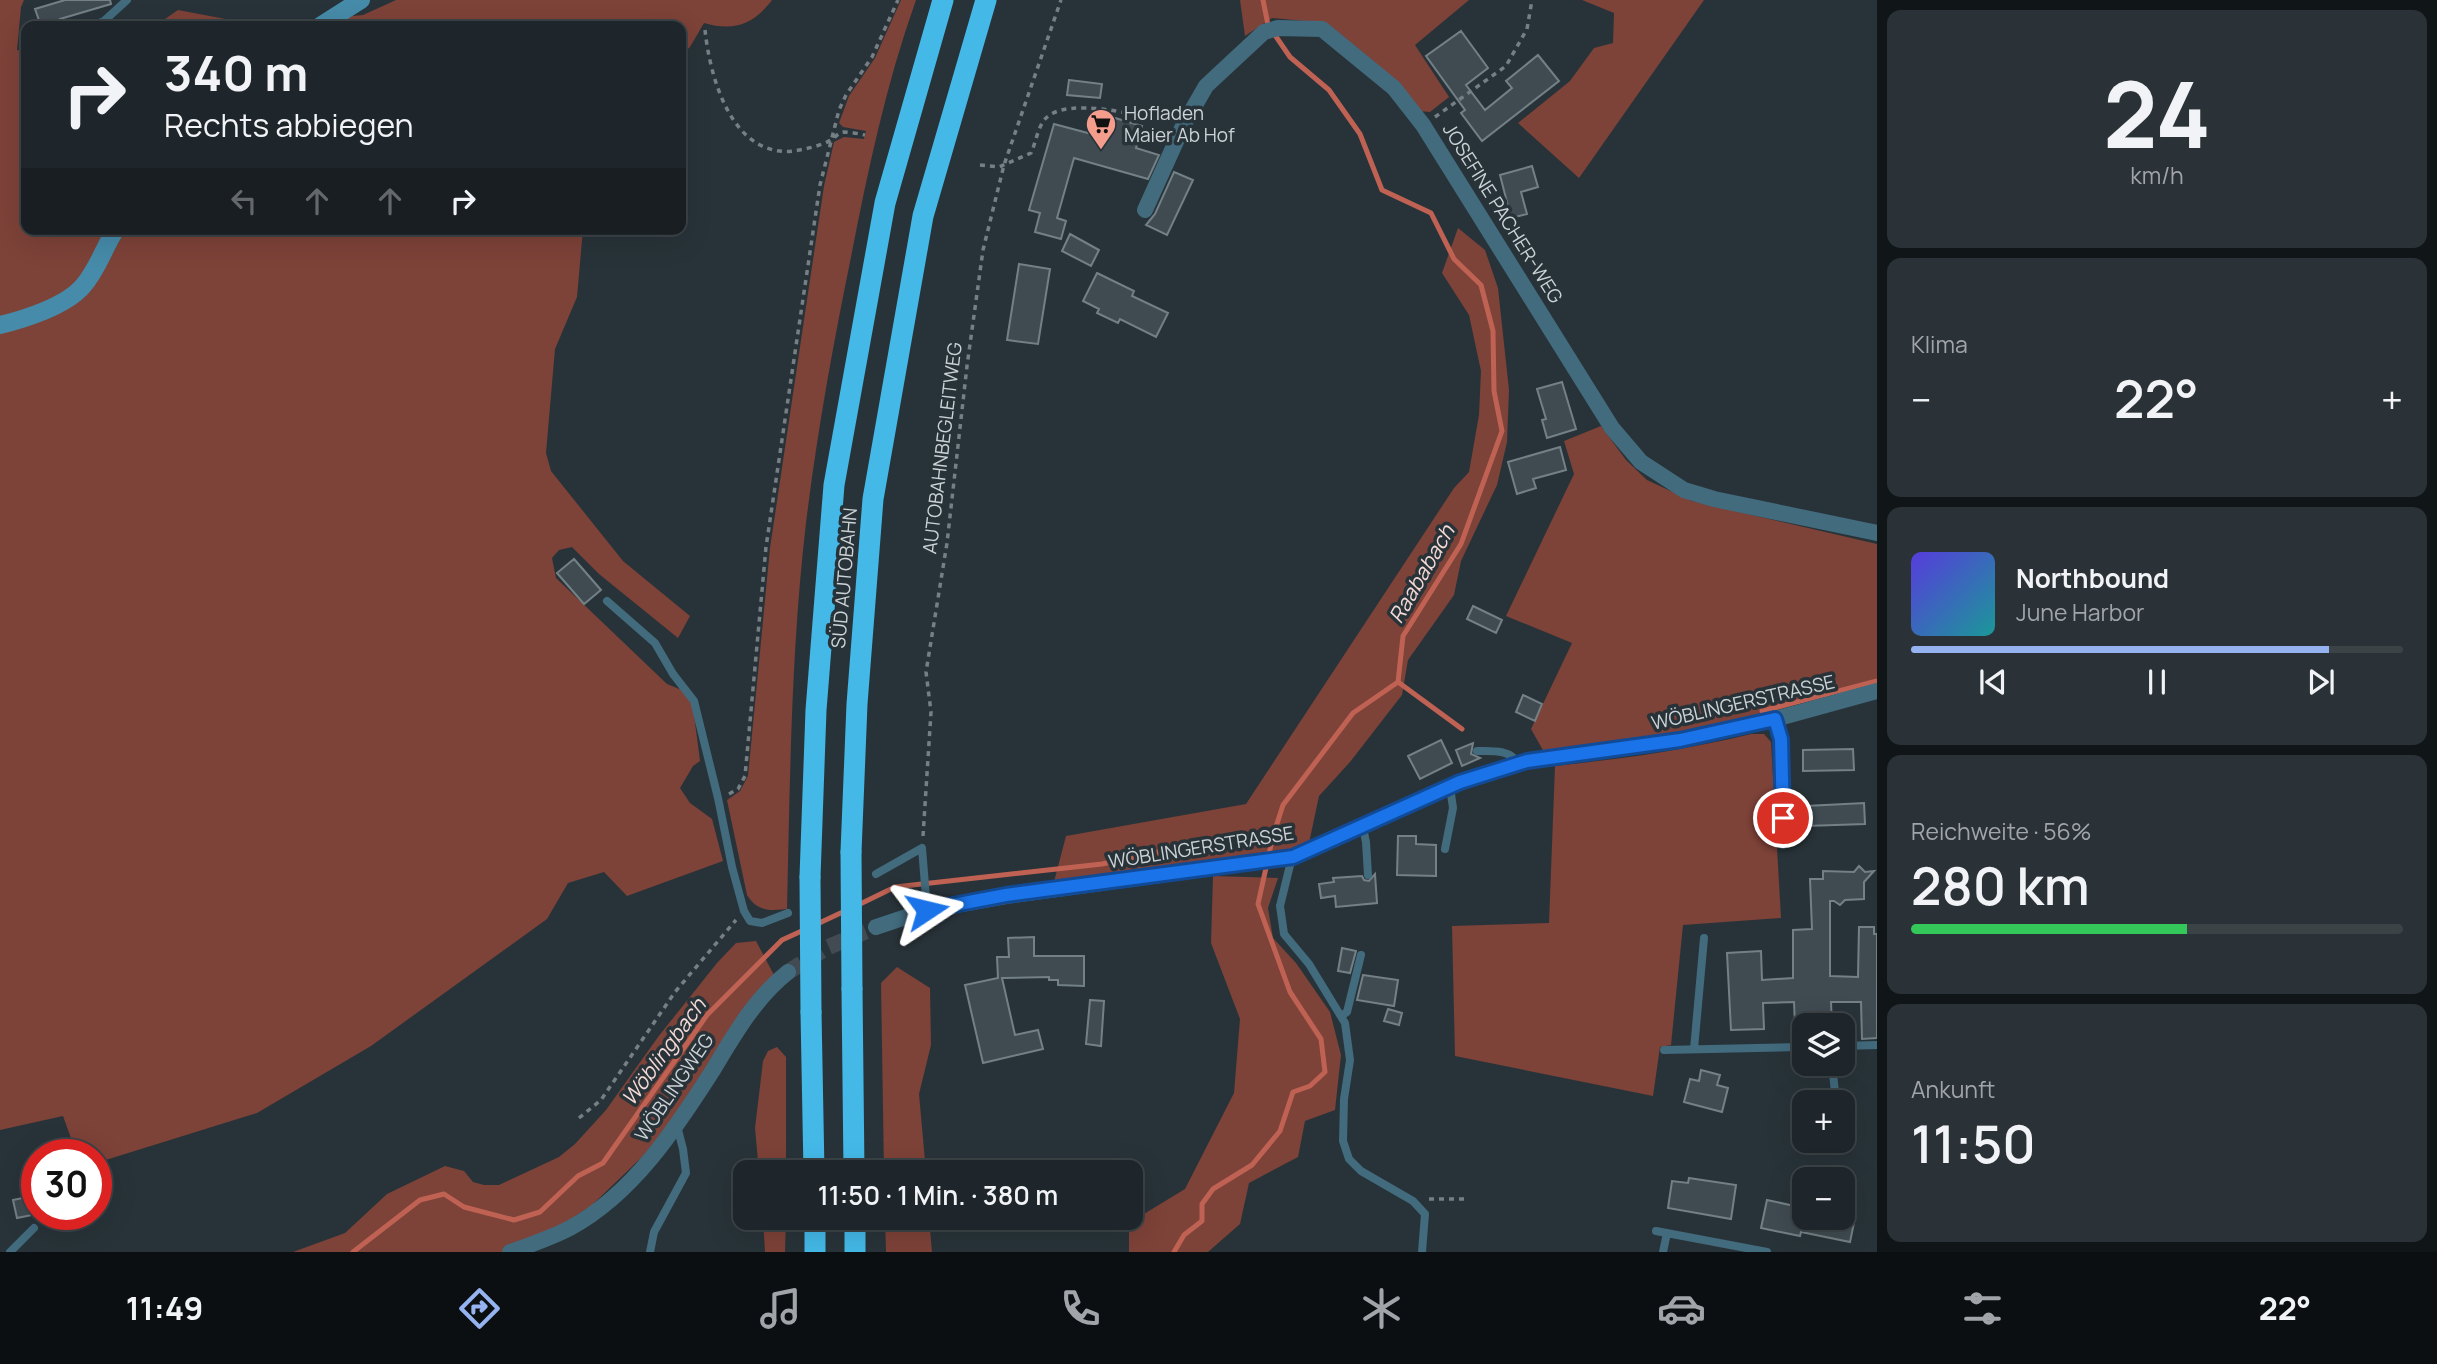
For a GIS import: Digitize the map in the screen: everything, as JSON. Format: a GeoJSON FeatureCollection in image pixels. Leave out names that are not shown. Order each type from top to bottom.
{"type":"FeatureCollection","features":[{"type":"Feature","properties":{"kind":"highway","name":"SÜD AUTOBAHN"},"geometry":{"type":"LineString","coordinates":[[814,1160],[810,877],[816,710],[834,485],[885,203],[943,0]]}},
{"type":"Feature","properties":{"kind":"highway","name":"SÜD AUTOBAHN"},"geometry":{"type":"LineString","coordinates":[[854,1160],[851,852],[856,704],[873,499],[923,216],[986,0]]}},
{"type":"Feature","properties":{"kind":"highway"},"geometry":{"type":"LineString","coordinates":[[814,1230],[815,1252]]}},
{"type":"Feature","properties":{"kind":"highway"},"geometry":{"type":"LineString","coordinates":[[855,1230],[855,1252]]}},
{"type":"Feature","properties":{"kind":"street"},"geometry":{"type":"LineString","coordinates":[[327,21],[354,2]]}},
{"type":"Feature","properties":{"kind":"street","name":"JOSEFINE PACHER-WEG"},"geometry":{"type":"LineString","coordinates":[[1145,210],[1183,126],[1206,86],[1271,30],[1322,29],[1394,88],[1423,125],[1612,428],[1641,462],[1669,482],[1700,496],[1877,533]]}},
{"type":"Feature","properties":{"kind":"street"},"geometry":{"type":"LineString","coordinates":[[0,325],[41,312],[67,299],[83,287],[113,235]]}},
{"type":"Feature","properties":{"kind":"street","name":"WÖBLINGERSTRASSE"},"geometry":{"type":"LineString","coordinates":[[926,907],[1286,858],[1363,828],[1450,787],[1518,764],[1680,740],[1775,719],[1877,691]]}},
{"type":"Feature","properties":{"kind":"street"},"geometry":{"type":"LineString","coordinates":[[876,927],[926,907]]}},
{"type":"Feature","properties":{"kind":"street","name":"WÖBLINGWEG"},"geometry":{"type":"LineString","coordinates":[[510,1252],[570,1227],[596,1211],[648,1161],[677,1126],[742,1023],[763,996],[788,972]]}},
{"type":"Feature","properties":{"kind":"lane"},"geometry":{"type":"LineString","coordinates":[[104,21],[127,0]]}},
{"type":"Feature","properties":{"kind":"lane"},"geometry":{"type":"LineString","coordinates":[[607,601],[655,643],[673,674],[694,701],[744,911],[750,921],[762,923],[788,913]]}},
{"type":"Feature","properties":{"kind":"lane"},"geometry":{"type":"LineString","coordinates":[[1775,719],[1781,739],[1783,845]]}},
{"type":"Feature","properties":{"kind":"lane"},"geometry":{"type":"LineString","coordinates":[[1477,751],[1501,751],[1514,757],[1518,764]]}},
{"type":"Feature","properties":{"kind":"lane"},"geometry":{"type":"LineString","coordinates":[[1445,849],[1453,808],[1450,787]]}},
{"type":"Feature","properties":{"kind":"lane"},"geometry":{"type":"LineString","coordinates":[[1363,828],[1368,875]]}},
{"type":"Feature","properties":{"kind":"lane"},"geometry":{"type":"LineString","coordinates":[[876,874],[922,848],[926,907]]}},
{"type":"Feature","properties":{"kind":"lane"},"geometry":{"type":"LineString","coordinates":[[1286,858],[1280,906],[1284,934],[1308,964],[1345,1023],[1350,1060],[1343,1099],[1343,1141],[1349,1159],[1361,1171],[1413,1200],[1425,1214],[1422,1252]]}},
{"type":"Feature","properties":{"kind":"lane"},"geometry":{"type":"LineString","coordinates":[[1694,1049],[1704,938]]}},
{"type":"Feature","properties":{"kind":"lane"},"geometry":{"type":"LineString","coordinates":[[1341,1016],[1348,1012],[1361,955]]}},
{"type":"Feature","properties":{"kind":"lane"},"geometry":{"type":"LineString","coordinates":[[1855,1046],[1877,1045]]}},
{"type":"Feature","properties":{"kind":"lane"},"geometry":{"type":"LineString","coordinates":[[1664,1050],[1792,1047]]}},
{"type":"Feature","properties":{"kind":"lane"},"geometry":{"type":"LineString","coordinates":[[650,1252],[654,1232],[686,1173],[677,1126]]}},
{"type":"Feature","properties":{"kind":"lane"},"geometry":{"type":"LineString","coordinates":[[10,1252],[32,1230]]}},
{"type":"Feature","properties":{"kind":"lane"},"geometry":{"type":"LineString","coordinates":[[1657,1231],[1767,1252]]}},
{"type":"Feature","properties":{"kind":"lane"},"geometry":{"type":"LineString","coordinates":[[1663,1252],[1667,1233]]}},
{"type":"Feature","properties":{"kind":"path"},"geometry":{"type":"LineString","coordinates":[[719,798],[738,789],[745,776],[766,547],[820,185],[846,95],[872,57],[898,0]]}},
{"type":"Feature","properties":{"kind":"path","name":"AUTOBAHNBEGLEITWEG"},"geometry":{"type":"LineString","coordinates":[[922,848],[931,712],[926,672],[947,543],[983,250],[1004,165],[1061,0]]}},
{"type":"Feature","properties":{"kind":"path"},"geometry":{"type":"LineString","coordinates":[[1423,125],[1506,66],[1527,29],[1532,0]]}},
{"type":"Feature","properties":{"kind":"path"},"geometry":{"type":"LineString","coordinates":[[705,30],[708,57],[723,99],[743,133],[753,141],[776,150],[792,151],[809,148],[846,132],[865,135]]}},
{"type":"Feature","properties":{"kind":"path"},"geometry":{"type":"LineString","coordinates":[[980,166],[993,168],[1031,153],[1046,117],[1058,111],[1100,108],[1183,126]]}},
{"type":"Feature","properties":{"kind":"path"},"geometry":{"type":"LineString","coordinates":[[579,1118],[601,1100],[675,992],[744,911]]}},
{"type":"Feature","properties":{"kind":"path"},"geometry":{"type":"LineString","coordinates":[[1413,1200],[1468,1199]]}},
{"type":"Feature","properties":{"kind":"shaded area"},"geometry":{"type":"Polygon","coordinates":[[[0,0],[24,0],[17,50],[21,50],[21,235],[582,235],[577,297],[555,349],[546,453],[551,471],[623,561],[690,616],[678,638],[599,574],[572,547],[559,550],[552,558],[556,578],[667,684],[684,691],[693,707],[700,761],[693,766],[680,788],[690,803],[712,819],[723,861],[627,896],[604,872],[568,883],[547,919],[371,1046],[257,1113],[112,1158],[112,1139],[71,1139],[63,1116],[0,1130],[0,0]]]}},
{"type":"Feature","properties":{"kind":"shaded area"},"geometry":{"type":"Polygon","coordinates":[[[396,0],[772,0],[758,15],[742,24],[725,27],[704,23],[686,51],[686,21],[300,21],[363,15],[396,0]]]}},
{"type":"Feature","properties":{"kind":"shaded area"},"geometry":{"type":"Polygon","coordinates":[[[901,0],[916,0],[887,95],[871,160],[838,323],[815,456],[797,619],[787,909],[769,910],[759,907],[747,895],[727,800],[740,791],[748,776],[770,548],[824,186],[834,142],[844,137],[864,139],[866,131],[843,127],[839,123],[849,96],[875,58],[901,0]]]}},
{"type":"Feature","properties":{"kind":"shaded area"},"geometry":{"type":"Polygon","coordinates":[[[1240,0],[1469,0],[1415,45],[1449,97],[1430,112],[1420,111],[1338,32],[1305,21],[1272,18],[1245,36],[1240,0]]]}},
{"type":"Feature","properties":{"kind":"shaded area"},"geometry":{"type":"Polygon","coordinates":[[[1582,0],[1704,0],[1579,178],[1518,123],[1570,81],[1594,48],[1613,43],[1614,13],[1582,0]]]}},
{"type":"Feature","properties":{"kind":"shaded area"},"geometry":{"type":"Polygon","coordinates":[[[178,10],[237,21],[162,21],[178,10]]]}},
{"type":"Feature","properties":{"kind":"shaded area"},"geometry":{"type":"Polygon","coordinates":[[[1458,228],[1485,250],[1498,288],[1509,390],[1507,442],[1497,485],[1461,561],[1454,595],[1408,660],[1402,695],[1350,762],[1319,796],[1309,843],[1287,852],[1054,882],[1066,836],[1246,804],[1454,488],[1469,472],[1479,415],[1481,371],[1469,315],[1442,273],[1458,228]]]}},
{"type":"Feature","properties":{"kind":"shaded area"},"geometry":{"type":"Polygon","coordinates":[[[1601,426],[1626,460],[1647,480],[1692,501],[1877,544],[1877,680],[1771,712],[1658,738],[1544,752],[1531,729],[1572,643],[1506,616],[1574,474],[1564,441],[1601,426]]]}},
{"type":"Feature","properties":{"kind":"shaded area"},"geometry":{"type":"Polygon","coordinates":[[[1751,734],[1764,734],[1771,742],[1781,918],[1683,925],[1671,1045],[1660,1047],[1653,1096],[1455,1056],[1452,926],[1549,923],[1555,766],[1702,745],[1751,734]]]}},
{"type":"Feature","properties":{"kind":"shaded area"},"geometry":{"type":"Polygon","coordinates":[[[1213,876],[1278,878],[1268,908],[1273,938],[1296,963],[1330,1012],[1341,1055],[1335,1110],[1305,1121],[1298,1157],[1249,1183],[1240,1224],[1208,1252],[1129,1252],[1129,1230],[1143,1230],[1143,1214],[1185,1189],[1234,1093],[1240,1019],[1211,943],[1213,876]]]}},
{"type":"Feature","properties":{"kind":"shaded area"},"geometry":{"type":"Polygon","coordinates":[[[756,941],[774,975],[671,1122],[643,1156],[591,1206],[520,1252],[293,1252],[345,1233],[387,1194],[445,1166],[464,1171],[473,1182],[499,1185],[559,1157],[575,1144],[606,1110],[658,1037],[717,963],[736,943],[756,941]]]}},
{"type":"Feature","properties":{"kind":"shaded area"},"geometry":{"type":"Polygon","coordinates":[[[897,967],[930,988],[931,1045],[919,1094],[925,1160],[884,1160],[881,983],[897,967]]]}},
{"type":"Feature","properties":{"kind":"shaded area"},"geometry":{"type":"Polygon","coordinates":[[[777,1047],[786,1057],[786,1160],[758,1160],[755,1128],[763,1061],[768,1051],[777,1047]]]}},
{"type":"Feature","properties":{"kind":"shaded area"},"geometry":{"type":"Polygon","coordinates":[[[764,1230],[786,1230],[785,1252],[765,1252],[764,1230]]]}},
{"type":"Feature","properties":{"kind":"shaded area"},"geometry":{"type":"Polygon","coordinates":[[[885,1230],[930,1230],[932,1252],[886,1252],[885,1230]]]}},
{"type":"Feature","properties":{"kind":"building"},"geometry":{"type":"Polygon","coordinates":[[[65,0],[110,0],[111,4],[61,21],[39,21],[35,9],[65,0]]]}},
{"type":"Feature","properties":{"kind":"building"},"geometry":{"type":"Polygon","coordinates":[[[1461,31],[1488,68],[1466,85],[1485,110],[1512,88],[1506,81],[1538,55],[1559,81],[1482,141],[1461,113],[1465,110],[1426,56],[1461,31]]]}},
{"type":"Feature","properties":{"kind":"building"},"geometry":{"type":"Polygon","coordinates":[[[1069,80],[1102,84],[1100,98],[1067,95],[1069,80]]]}},
{"type":"Feature","properties":{"kind":"building"},"geometry":{"type":"Polygon","coordinates":[[[1105,115],[1142,126],[1136,148],[1159,155],[1148,179],[1074,158],[1057,218],[1066,221],[1061,239],[1035,232],[1040,213],[1029,210],[1054,124],[1099,136],[1105,115]]]}},
{"type":"Feature","properties":{"kind":"building"},"geometry":{"type":"Polygon","coordinates":[[[1532,166],[1538,187],[1521,192],[1527,214],[1511,218],[1500,175],[1532,166]]]}},
{"type":"Feature","properties":{"kind":"building"},"geometry":{"type":"Polygon","coordinates":[[[1174,172],[1193,180],[1167,235],[1146,225],[1155,214],[1174,172]]]}},
{"type":"Feature","properties":{"kind":"building"},"geometry":{"type":"Polygon","coordinates":[[[1070,234],[1099,250],[1091,266],[1062,251],[1070,234]]]}},
{"type":"Feature","properties":{"kind":"building"},"geometry":{"type":"Polygon","coordinates":[[[1019,264],[1050,269],[1038,344],[1007,340],[1019,264]]]}},
{"type":"Feature","properties":{"kind":"building"},"geometry":{"type":"Polygon","coordinates":[[[1097,273],[1134,291],[1132,296],[1168,313],[1156,337],[1120,319],[1118,323],[1097,313],[1099,309],[1083,301],[1097,273]]]}},
{"type":"Feature","properties":{"kind":"building"},"geometry":{"type":"Polygon","coordinates":[[[1562,382],[1576,429],[1547,438],[1542,420],[1546,419],[1537,389],[1562,382]]]}},
{"type":"Feature","properties":{"kind":"building"},"geometry":{"type":"Polygon","coordinates":[[[1560,447],[1566,470],[1533,479],[1536,488],[1517,494],[1508,462],[1560,447]]]}},
{"type":"Feature","properties":{"kind":"building"},"geometry":{"type":"Polygon","coordinates":[[[574,559],[601,590],[584,604],[557,573],[574,559]]]}},
{"type":"Feature","properties":{"kind":"building"},"geometry":{"type":"Polygon","coordinates":[[[1473,606],[1502,620],[1496,633],[1467,619],[1473,606]]]}},
{"type":"Feature","properties":{"kind":"building"},"geometry":{"type":"Polygon","coordinates":[[[1523,695],[1542,704],[1535,721],[1516,712],[1523,695]]]}},
{"type":"Feature","properties":{"kind":"building"},"geometry":{"type":"Polygon","coordinates":[[[1441,740],[1452,763],[1420,779],[1408,756],[1441,740]]]}},
{"type":"Feature","properties":{"kind":"building"},"geometry":{"type":"Polygon","coordinates":[[[1473,743],[1471,754],[1480,758],[1462,766],[1456,750],[1473,743]]]}},
{"type":"Feature","properties":{"kind":"building"},"geometry":{"type":"Polygon","coordinates":[[[1853,749],[1854,770],[1803,771],[1803,750],[1853,749]]]}},
{"type":"Feature","properties":{"kind":"building"},"geometry":{"type":"Polygon","coordinates":[[[1864,803],[1865,824],[1806,826],[1806,806],[1864,803]]]}},
{"type":"Feature","properties":{"kind":"building"},"geometry":{"type":"Polygon","coordinates":[[[1398,836],[1416,836],[1416,844],[1436,845],[1436,876],[1397,875],[1398,836]]]}},
{"type":"Feature","properties":{"kind":"building"},"geometry":{"type":"Polygon","coordinates":[[[1859,866],[1865,872],[1874,871],[1864,882],[1864,899],[1845,900],[1840,905],[1830,901],[1830,976],[1858,977],[1859,927],[1874,927],[1874,934],[1877,934],[1877,1038],[1862,1039],[1861,1002],[1831,1002],[1831,1013],[1794,1013],[1794,1002],[1763,1003],[1764,1029],[1731,1030],[1727,953],[1761,951],[1762,980],[1793,978],[1793,930],[1812,929],[1810,879],[1823,879],[1823,871],[1854,872],[1859,866]]]}},
{"type":"Feature","properties":{"kind":"building"},"geometry":{"type":"Polygon","coordinates":[[[1375,874],[1377,903],[1336,907],[1335,896],[1321,898],[1319,884],[1334,882],[1333,878],[1362,876],[1369,881],[1375,874]]]}},
{"type":"Feature","properties":{"kind":"building"},"geometry":{"type":"Polygon","coordinates":[[[1034,937],[1034,956],[1084,956],[1084,986],[1058,985],[1058,980],[1049,980],[1049,977],[1002,978],[1015,1035],[1038,1030],[1043,1049],[983,1063],[965,985],[998,978],[997,957],[1009,957],[1008,938],[1034,937]]]}},
{"type":"Feature","properties":{"kind":"building"},"geometry":{"type":"Polygon","coordinates":[[[1342,948],[1356,951],[1350,973],[1338,971],[1342,948]]]}},
{"type":"Feature","properties":{"kind":"building"},"geometry":{"type":"Polygon","coordinates":[[[1363,975],[1398,980],[1394,1006],[1357,1000],[1363,975]]]}},
{"type":"Feature","properties":{"kind":"building"},"geometry":{"type":"Polygon","coordinates":[[[1090,1000],[1104,1001],[1101,1046],[1086,1044],[1090,1000]]]}},
{"type":"Feature","properties":{"kind":"building"},"geometry":{"type":"Polygon","coordinates":[[[1388,1009],[1402,1013],[1399,1025],[1384,1021],[1388,1009]]]}},
{"type":"Feature","properties":{"kind":"building"},"geometry":{"type":"Polygon","coordinates":[[[1701,1070],[1720,1075],[1717,1085],[1728,1088],[1722,1112],[1684,1102],[1690,1079],[1699,1081],[1701,1070]]]}},
{"type":"Feature","properties":{"kind":"building"},"geometry":{"type":"Polygon","coordinates":[[[1689,1178],[1736,1185],[1731,1219],[1668,1208],[1672,1181],[1688,1183],[1689,1178]]]}},
{"type":"Feature","properties":{"kind":"building"},"geometry":{"type":"Polygon","coordinates":[[[21,1198],[21,1217],[17,1218],[13,1200],[21,1198]]]}},
{"type":"Feature","properties":{"kind":"building"},"geometry":{"type":"Polygon","coordinates":[[[1767,1200],[1792,1205],[1792,1230],[1852,1230],[1850,1242],[1801,1232],[1800,1236],[1761,1228],[1767,1200]]]}},
{"type":"Feature","properties":{"kind":"waterway","name":"Raababach"},"geometry":{"type":"LineString","coordinates":[[1174,1252],[1184,1235],[1202,1221],[1202,1204],[1213,1189],[1252,1165],[1280,1131],[1293,1092],[1310,1086],[1325,1072],[1321,1039],[1290,992],[1258,904],[1273,836],[1283,805],[1353,713],[1398,682],[1403,636],[1461,544],[1502,431],[1494,391],[1493,331],[1481,285],[1454,259],[1431,213],[1382,190],[1360,134],[1329,90],[1290,57],[1268,25],[1263,0]]}},
{"type":"Feature","properties":{"kind":"waterway"},"geometry":{"type":"LineString","coordinates":[[1762,711],[1877,681]]}},
{"type":"Feature","properties":{"kind":"waterway"},"geometry":{"type":"LineString","coordinates":[[1398,682],[1462,729]]}},
{"type":"Feature","properties":{"kind":"waterway","name":"Wöblingbach"},"geometry":{"type":"LineString","coordinates":[[856,906],[895,887],[1102,864],[1218,839],[1252,843],[1273,836]]}},
{"type":"Feature","properties":{"kind":"waterway","name":"Wöblingbach"},"geometry":{"type":"LineString","coordinates":[[815,925],[847,910]]}},
{"type":"Feature","properties":{"kind":"waterway","name":"Wöblingbach"},"geometry":{"type":"LineString","coordinates":[[353,1252],[420,1200],[444,1194],[464,1207],[514,1220],[540,1212],[578,1176],[603,1163],[707,1015],[782,940],[806,929]]}},
{"type":"Feature","properties":{"kind":"tunnel"},"geometry":{"type":"LineString","coordinates":[[788,972],[826,948],[876,927]]}},
{"type":"Feature","properties":{"kind":"place","name":"Hofladen Maier Ab Hof"},"geometry":{"type":"Point","coordinates":[1101,151]}},
{"type":"Feature","properties":{"kind":"route"},"geometry":{"type":"LineString","coordinates":[[927,910],[1006,895],[1293,857],[1488,772],[1527,761],[1680,740],[1775,719],[1781,739],[1783,818]]}}]}
